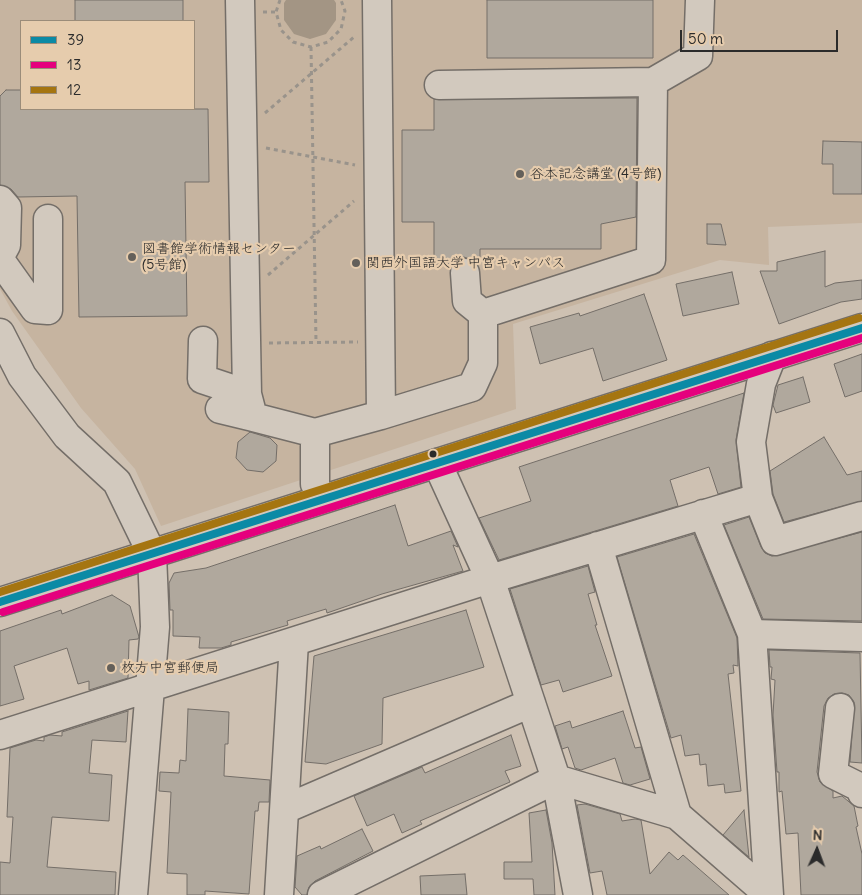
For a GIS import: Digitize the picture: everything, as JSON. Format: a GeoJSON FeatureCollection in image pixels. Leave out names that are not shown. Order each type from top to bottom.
{"type":"FeatureCollection","features":[{"type":"Feature","properties":{"kind":"street"},"geometry":{"type":"LineString","coordinates":[[240,0],[246,343],[250,406]]}},
{"type":"Feature","properties":{"kind":"street"},"geometry":{"type":"LineString","coordinates":[[439,86],[653,82],[698,56],[700,0]]}},
{"type":"Feature","properties":{"kind":"street"},"geometry":{"type":"LineString","coordinates":[[377,9],[381,416]]}},
{"type":"Feature","properties":{"kind":"street"},"geometry":{"type":"LineString","coordinates":[[483,314],[651,260],[653,82]]}},
{"type":"Feature","properties":{"kind":"street"},"geometry":{"type":"LineString","coordinates":[[0,200],[7,208],[6,246],[0,258],[35,309],[48,310],[48,219]]}},
{"type":"Feature","properties":{"kind":"street"},"geometry":{"type":"LineString","coordinates":[[466,273],[466,301],[483,314]]}},
{"type":"Feature","properties":{"kind":"street"},"geometry":{"type":"LineString","coordinates":[[202,342],[202,379],[250,406],[315,433],[381,416],[472,386],[482,363],[483,314]]}},
{"type":"Feature","properties":{"kind":"street"},"geometry":{"type":"LineString","coordinates":[[0,602],[862,328]]}},
{"type":"Feature","properties":{"kind":"street"},"geometry":{"type":"LineString","coordinates":[[0,333],[22,376],[67,436],[117,482],[152,554],[155,627],[133,895]]}},
{"type":"Feature","properties":{"kind":"street"},"geometry":{"type":"LineString","coordinates":[[772,356],[761,384],[751,442],[758,498],[775,541],[862,516]]}},
{"type":"Feature","properties":{"kind":"street"},"geometry":{"type":"LineString","coordinates":[[220,409],[250,406]]}},
{"type":"Feature","properties":{"kind":"street"},"geometry":{"type":"LineString","coordinates":[[315,433],[315,484]]}},
{"type":"Feature","properties":{"kind":"street"},"geometry":{"type":"LineString","coordinates":[[437,462],[490,579],[556,779],[578,895]]}},
{"type":"Feature","properties":{"kind":"street"},"geometry":{"type":"LineString","coordinates":[[0,735],[490,579],[758,498]]}},
{"type":"Feature","properties":{"kind":"street"},"geometry":{"type":"LineString","coordinates":[[322,895],[556,779],[677,815],[769,895],[752,634],[703,514]]}},
{"type":"Feature","properties":{"kind":"street"},"geometry":{"type":"LineString","coordinates":[[598,546],[677,815]]}},
{"type":"Feature","properties":{"kind":"street"},"geometry":{"type":"LineString","coordinates":[[752,634],[862,637]]}},
{"type":"Feature","properties":{"kind":"street"},"geometry":{"type":"LineString","coordinates":[[279,895],[294,642]]}},
{"type":"Feature","properties":{"kind":"street"},"geometry":{"type":"LineString","coordinates":[[285,809],[531,703]]}},
{"type":"Feature","properties":{"kind":"street"},"geometry":{"type":"LineString","coordinates":[[840,708],[833,774],[861,788],[862,793]]}},
{"type":"Feature","properties":{"kind":"path"},"geometry":{"type":"LineString","coordinates":[[280,0],[276,12],[281,30],[293,42],[311,47],[328,42],[341,29],[345,11],[341,0]]}},
{"type":"Feature","properties":{"kind":"path"},"geometry":{"type":"LineString","coordinates":[[242,138],[377,9]]}},
{"type":"Feature","properties":{"kind":"path"},"geometry":{"type":"LineString","coordinates":[[311,47],[316,342]]}},
{"type":"Feature","properties":{"kind":"path"},"geometry":{"type":"LineString","coordinates":[[242,138],[378,175]]}},
{"type":"Feature","properties":{"kind":"path"},"geometry":{"type":"LineString","coordinates":[[245,295],[315,236],[378,175]]}},
{"type":"Feature","properties":{"kind":"path"},"geometry":{"type":"LineString","coordinates":[[246,343],[380,341]]}},
{"type":"Feature","properties":{"kind":"shaded area","name":"関西外国語大学 中宮キャンパス"},"geometry":{"type":"Polygon","coordinates":[[[0,0],[862,0],[862,223],[768,227],[769,265],[720,260],[513,324],[516,409],[161,526],[135,469],[81,408],[12,311],[0,289],[0,0]]]}},
{"type":"Feature","properties":{"kind":"shaded area"},"geometry":{"type":"Polygon","coordinates":[[[286,0],[334,0],[336,3],[336,20],[326,34],[310,39],[294,34],[284,20],[284,3],[286,0]]]}},
{"type":"Feature","properties":{"kind":"building"},"geometry":{"type":"Polygon","coordinates":[[[75,0],[183,0],[183,20],[75,20],[75,0]]]}},
{"type":"Feature","properties":{"kind":"building"},"geometry":{"type":"Polygon","coordinates":[[[487,0],[653,0],[653,58],[487,58],[487,0]]]}},
{"type":"Feature","properties":{"kind":"building","name":"図書館学術情報センター (5号館)"},"geometry":{"type":"Polygon","coordinates":[[[6,90],[20,90],[20,110],[208,109],[209,182],[185,182],[187,316],[79,317],[77,196],[18,197],[11,189],[0,185],[0,96],[6,90]]]}},
{"type":"Feature","properties":{"kind":"building","name":"谷本記念講堂 (4号館)"},"geometry":{"type":"Polygon","coordinates":[[[637,98],[636,217],[601,224],[601,249],[480,249],[480,264],[464,257],[453,264],[434,264],[434,222],[402,222],[402,130],[434,130],[434,99],[637,98]]]}},
{"type":"Feature","properties":{"kind":"building"},"geometry":{"type":"Polygon","coordinates":[[[823,141],[862,142],[862,194],[833,194],[833,164],[822,164],[823,141]]]}},
{"type":"Feature","properties":{"kind":"building"},"geometry":{"type":"Polygon","coordinates":[[[707,224],[721,224],[726,245],[707,244],[707,224]]]}},
{"type":"Feature","properties":{"kind":"building"},"geometry":{"type":"Polygon","coordinates":[[[825,251],[825,287],[835,283],[862,280],[862,299],[841,302],[779,324],[760,271],[777,271],[777,262],[825,251]]]}},
{"type":"Feature","properties":{"kind":"building"},"geometry":{"type":"Polygon","coordinates":[[[732,272],[739,304],[683,316],[676,284],[732,272]]]}},
{"type":"Feature","properties":{"kind":"building"},"geometry":{"type":"Polygon","coordinates":[[[644,294],[667,360],[603,381],[593,348],[540,364],[530,327],[579,313],[580,316],[644,294]]]}},
{"type":"Feature","properties":{"kind":"building"},"geometry":{"type":"Polygon","coordinates":[[[862,354],[862,391],[845,397],[834,364],[862,354]]]}},
{"type":"Feature","properties":{"kind":"building"},"geometry":{"type":"Polygon","coordinates":[[[803,377],[810,402],[776,413],[773,405],[778,385],[803,377]]]}},
{"type":"Feature","properties":{"kind":"building"},"geometry":{"type":"Polygon","coordinates":[[[744,393],[736,440],[741,487],[718,494],[709,467],[670,480],[678,506],[499,560],[479,518],[531,501],[519,467],[744,393]]]}},
{"type":"Feature","properties":{"kind":"building"},"geometry":{"type":"Polygon","coordinates":[[[250,432],[270,438],[277,445],[276,461],[263,472],[247,470],[236,458],[238,442],[250,432]]]}},
{"type":"Feature","properties":{"kind":"building"},"geometry":{"type":"Polygon","coordinates":[[[824,437],[847,475],[862,471],[862,501],[784,522],[773,494],[770,471],[824,437]]]}},
{"type":"Feature","properties":{"kind":"building"},"geometry":{"type":"Polygon","coordinates":[[[395,505],[408,546],[451,531],[458,547],[453,545],[463,571],[382,594],[327,613],[326,609],[287,621],[288,625],[231,642],[231,645],[221,648],[199,648],[200,637],[173,636],[173,610],[170,610],[169,583],[174,573],[206,568],[395,505]]]}},
{"type":"Feature","properties":{"kind":"building"},"geometry":{"type":"Polygon","coordinates":[[[749,517],[761,547],[765,553],[772,556],[862,532],[862,621],[763,619],[724,525],[749,517]]]}},
{"type":"Feature","properties":{"kind":"building"},"geometry":{"type":"Polygon","coordinates":[[[694,534],[737,638],[738,666],[733,665],[734,673],[728,674],[741,791],[725,793],[724,784],[708,786],[706,764],[700,765],[699,754],[685,756],[681,735],[671,738],[617,557],[694,534]]]}},
{"type":"Feature","properties":{"kind":"building"},"geometry":{"type":"Polygon","coordinates":[[[588,566],[595,592],[588,594],[597,625],[595,625],[612,676],[563,692],[559,680],[541,685],[510,589],[588,566]]]}},
{"type":"Feature","properties":{"kind":"building"},"geometry":{"type":"Polygon","coordinates":[[[112,595],[130,606],[139,637],[138,639],[129,640],[128,678],[89,690],[89,681],[78,684],[67,648],[14,666],[24,699],[0,706],[0,631],[61,610],[62,614],[112,595]]]}},
{"type":"Feature","properties":{"kind":"building"},"geometry":{"type":"Polygon","coordinates":[[[466,610],[484,667],[383,698],[382,744],[326,764],[305,762],[314,656],[466,610]]]}},
{"type":"Feature","properties":{"kind":"building"},"geometry":{"type":"Polygon","coordinates":[[[769,650],[860,653],[862,763],[850,762],[854,702],[849,695],[842,693],[834,694],[828,698],[824,706],[817,772],[820,782],[833,791],[833,798],[842,796],[854,806],[862,854],[862,895],[801,895],[798,833],[786,834],[782,791],[779,792],[779,772],[777,772],[773,715],[775,680],[771,679],[772,667],[770,667],[769,650]]]}},
{"type":"Feature","properties":{"kind":"building"},"geometry":{"type":"Polygon","coordinates":[[[188,709],[229,712],[224,776],[270,780],[269,802],[259,802],[258,811],[255,811],[249,894],[205,891],[205,895],[187,895],[187,874],[167,873],[171,792],[159,791],[160,772],[179,773],[180,760],[186,761],[188,709]]]}},
{"type":"Feature","properties":{"kind":"building"},"geometry":{"type":"Polygon","coordinates":[[[128,711],[126,742],[92,740],[89,773],[112,775],[109,821],[52,817],[47,867],[116,872],[115,895],[0,895],[0,862],[10,863],[13,817],[7,817],[10,748],[36,740],[44,741],[44,737],[50,735],[62,736],[62,732],[128,711]]]}},
{"type":"Feature","properties":{"kind":"building"},"geometry":{"type":"Polygon","coordinates":[[[623,711],[635,748],[641,747],[650,779],[630,785],[623,783],[615,758],[581,770],[575,768],[568,747],[562,749],[555,726],[570,721],[572,728],[623,711]]]}},
{"type":"Feature","properties":{"kind":"building"},"geometry":{"type":"Polygon","coordinates":[[[511,735],[521,766],[505,771],[510,782],[420,821],[422,824],[402,833],[394,814],[367,826],[354,796],[422,767],[425,773],[511,735]]]}},
{"type":"Feature","properties":{"kind":"building"},"geometry":{"type":"Polygon","coordinates":[[[585,804],[620,814],[622,821],[641,820],[650,874],[669,852],[678,860],[683,855],[729,895],[607,895],[602,871],[590,873],[577,805],[585,804]]]}},
{"type":"Feature","properties":{"kind":"building"},"geometry":{"type":"Polygon","coordinates":[[[546,810],[552,843],[555,895],[534,895],[533,879],[504,879],[504,862],[532,862],[529,813],[546,810]]]}},
{"type":"Feature","properties":{"kind":"building"},"geometry":{"type":"Polygon","coordinates":[[[744,810],[749,857],[723,835],[744,810]]]}},
{"type":"Feature","properties":{"kind":"building"},"geometry":{"type":"Polygon","coordinates":[[[362,829],[373,851],[315,881],[309,887],[307,895],[302,895],[295,887],[297,856],[320,846],[321,849],[362,829]]]}},
{"type":"Feature","properties":{"kind":"building"},"geometry":{"type":"Polygon","coordinates":[[[465,874],[467,895],[421,895],[420,876],[465,874]]]}},
{"type":"Feature","properties":{"kind":"transit line","name":"12"},"geometry":{"type":"LineString","coordinates":[[0,592],[859,318]]}},
{"type":"Feature","properties":{"kind":"transit line","name":"39"},"geometry":{"type":"LineString","coordinates":[[0,602],[862,328]]}},
{"type":"Feature","properties":{"kind":"transit line","name":"13"},"geometry":{"type":"LineString","coordinates":[[3,612],[862,338]]}},
{"type":"Feature","properties":{"kind":"place","name":"谷本記念講堂 (4号館)"},"geometry":{"type":"Point","coordinates":[520,174]}},
{"type":"Feature","properties":{"kind":"place","name":"図書館学術情報センター (5号館)"},"geometry":{"type":"Point","coordinates":[132,257]}},
{"type":"Feature","properties":{"kind":"place","name":"関西外国語大学 中宮キャンパス"},"geometry":{"type":"Point","coordinates":[356,263]}},
{"type":"Feature","properties":{"kind":"place","name":"枚方中宮郵便局"},"geometry":{"type":"Point","coordinates":[111,668]}}]}
